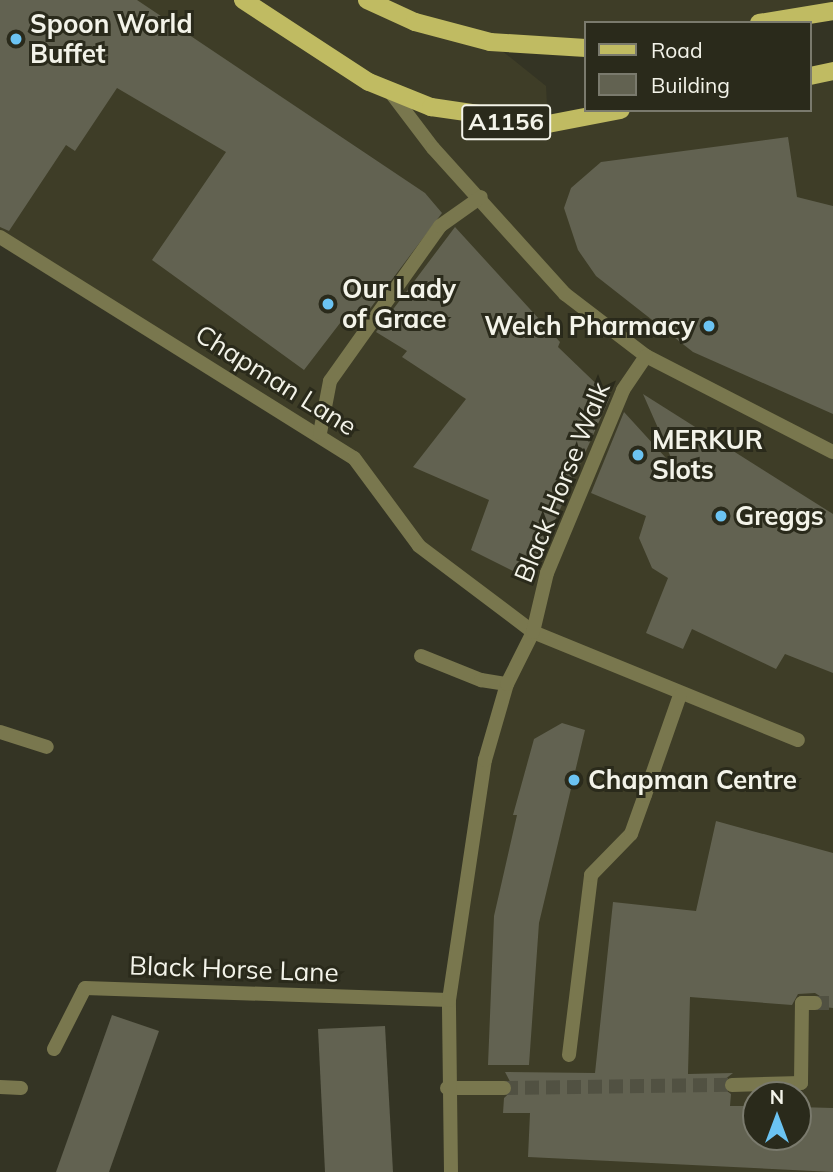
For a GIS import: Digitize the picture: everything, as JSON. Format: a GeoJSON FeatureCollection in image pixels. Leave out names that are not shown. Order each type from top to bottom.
{"type":"FeatureCollection","features":[{"type":"Feature","properties":{"kind":"main road","name":"A1156"},"geometry":{"type":"LineString","coordinates":[[243,0],[392,94],[509,122],[548,124],[611,112]]}},
{"type":"Feature","properties":{"kind":"main road"},"geometry":{"type":"LineString","coordinates":[[367,0],[415,22],[490,41],[584,48]]}},
{"type":"Feature","properties":{"kind":"main road"},"geometry":{"type":"LineString","coordinates":[[772,21],[833,11]]}},
{"type":"Feature","properties":{"kind":"main road"},"geometry":{"type":"LineString","coordinates":[[812,76],[833,71]]}},
{"type":"Feature","properties":{"kind":"street"},"geometry":{"type":"LineString","coordinates":[[392,94],[433,148],[481,197],[565,294],[646,356],[833,452]]}},
{"type":"Feature","properties":{"kind":"street"},"geometry":{"type":"LineString","coordinates":[[320,433],[330,381],[440,226],[481,197]]}},
{"type":"Feature","properties":{"kind":"street","name":"Chapman Lane"},"geometry":{"type":"LineString","coordinates":[[0,237],[320,433],[354,457],[419,546],[533,632],[680,695],[798,740]]}},
{"type":"Feature","properties":{"kind":"street","name":"Black Horse Walk"},"geometry":{"type":"LineString","coordinates":[[533,632],[547,573],[623,390],[646,356]]}},
{"type":"Feature","properties":{"kind":"street"},"geometry":{"type":"LineString","coordinates":[[451,1172],[447,1088],[449,1000],[485,760],[507,684],[533,632]]}},
{"type":"Feature","properties":{"kind":"street"},"geometry":{"type":"LineString","coordinates":[[421,656],[481,680],[507,684]]}},
{"type":"Feature","properties":{"kind":"street"},"geometry":{"type":"LineString","coordinates":[[569,1055],[592,875],[631,834],[680,695]]}},
{"type":"Feature","properties":{"kind":"street"},"geometry":{"type":"LineString","coordinates":[[0,732],[47,747]]}},
{"type":"Feature","properties":{"kind":"street","name":"Black Horse Lane"},"geometry":{"type":"LineString","coordinates":[[54,1049],[85,988],[449,1000]]}},
{"type":"Feature","properties":{"kind":"street"},"geometry":{"type":"LineString","coordinates":[[732,1085],[801,1083],[802,1003],[815,1003]]}},
{"type":"Feature","properties":{"kind":"street"},"geometry":{"type":"LineString","coordinates":[[0,1087],[21,1088]]}},
{"type":"Feature","properties":{"kind":"street"},"geometry":{"type":"LineString","coordinates":[[447,1088],[504,1088]]}},
{"type":"Feature","properties":{"kind":"shaded area"},"geometry":{"type":"Polygon","coordinates":[[[0,0],[833,0],[833,11],[771,21],[584,21],[584,48],[491,42],[546,86],[548,123],[610,112],[812,112],[812,76],[833,71],[833,1172],[451,1172],[449,1000],[485,760],[533,632],[446,570],[354,457],[0,237],[0,0]]]}},
{"type":"Feature","properties":{"kind":"building"},"geometry":{"type":"Polygon","coordinates":[[[0,0],[137,0],[425,193],[442,213],[360,322],[347,314],[304,370],[152,260],[226,152],[117,88],[75,151],[66,145],[9,231],[0,227],[0,0]]]}},
{"type":"Feature","properties":{"kind":"building"},"geometry":{"type":"Polygon","coordinates":[[[788,137],[797,197],[833,206],[833,414],[693,352],[596,276],[578,250],[564,208],[571,188],[601,162],[788,137]]]}},
{"type":"Feature","properties":{"kind":"building"},"geometry":{"type":"Polygon","coordinates":[[[455,227],[560,342],[558,347],[610,397],[529,579],[471,550],[489,500],[413,467],[466,399],[402,357],[407,351],[376,332],[455,227]]]}},
{"type":"Feature","properties":{"kind":"building"},"geometry":{"type":"Polygon","coordinates":[[[643,394],[833,514],[833,673],[785,654],[776,669],[692,629],[683,649],[646,633],[668,578],[652,568],[639,538],[646,516],[591,493],[624,412],[676,469],[643,394]]]}},
{"type":"Feature","properties":{"kind":"building"},"geometry":{"type":"Polygon","coordinates":[[[562,723],[585,730],[539,923],[529,1065],[488,1065],[494,916],[517,815],[513,815],[534,739],[562,723]]]}},
{"type":"Feature","properties":{"kind":"building"},"geometry":{"type":"Polygon","coordinates":[[[716,821],[833,853],[833,1008],[824,1007],[823,998],[815,993],[798,994],[792,1005],[690,997],[688,1074],[733,1073],[724,1080],[724,1089],[731,1094],[730,1106],[742,1106],[742,1151],[812,1151],[812,1107],[833,1108],[833,1172],[528,1157],[530,1113],[503,1113],[504,1098],[514,1089],[505,1072],[595,1073],[613,902],[696,911],[716,821]]]}},
{"type":"Feature","properties":{"kind":"building"},"geometry":{"type":"Polygon","coordinates":[[[112,1015],[159,1031],[109,1172],[56,1172],[112,1015]]]}},
{"type":"Feature","properties":{"kind":"building"},"geometry":{"type":"Polygon","coordinates":[[[385,1026],[393,1172],[325,1172],[318,1029],[385,1026]]]}},
{"type":"Feature","properties":{"kind":"tunnel"},"geometry":{"type":"LineString","coordinates":[[815,1003],[833,1003]]}},
{"type":"Feature","properties":{"kind":"tunnel"},"geometry":{"type":"LineString","coordinates":[[504,1088],[732,1085]]}},
{"type":"Feature","properties":{"kind":"place","name":"Spoon World Buffet"},"geometry":{"type":"Point","coordinates":[16,39]}},
{"type":"Feature","properties":{"kind":"place","name":"Our Lady of Grace"},"geometry":{"type":"Point","coordinates":[328,304]}},
{"type":"Feature","properties":{"kind":"place","name":"Welch Pharmacy"},"geometry":{"type":"Point","coordinates":[709,326]}},
{"type":"Feature","properties":{"kind":"place","name":"MERKUR Slots"},"geometry":{"type":"Point","coordinates":[638,455]}},
{"type":"Feature","properties":{"kind":"place","name":"Greggs"},"geometry":{"type":"Point","coordinates":[721,516]}},
{"type":"Feature","properties":{"kind":"place","name":"Chapman Centre"},"geometry":{"type":"Point","coordinates":[574,780]}}]}
